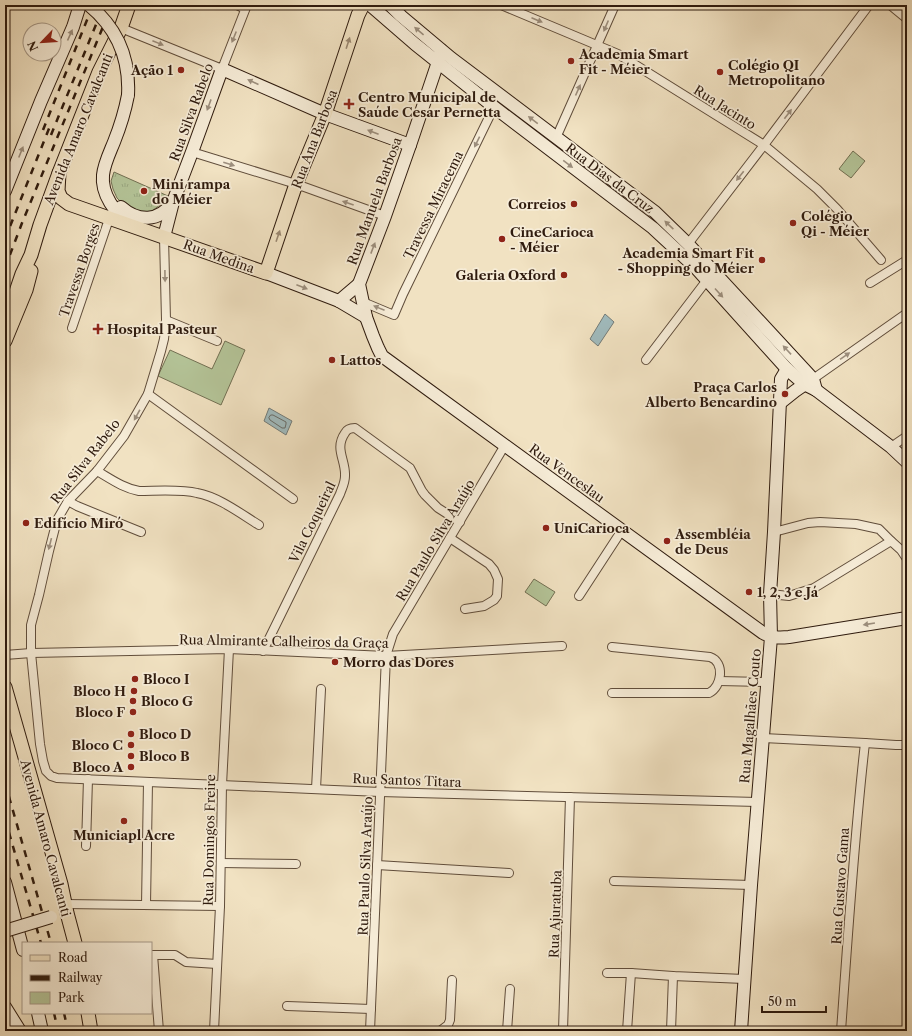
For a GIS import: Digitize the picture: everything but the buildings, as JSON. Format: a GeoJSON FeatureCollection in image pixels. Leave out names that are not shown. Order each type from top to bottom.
{"type":"FeatureCollection","features":[{"type":"Feature","properties":{"kind":"main road","name":"Avenida Amaro Cavalcanti"},"geometry":{"type":"LineString","coordinates":[[5,324],[22,274],[31,255],[59,173],[99,72],[122,28],[129,5]]}},
{"type":"Feature","properties":{"kind":"main road","name":"Rua Ana Barbosa"},"geometry":{"type":"LineString","coordinates":[[266,273],[296,184],[325,114],[358,14],[363,5]]}},
{"type":"Feature","properties":{"kind":"main road"},"geometry":{"type":"LineString","coordinates":[[59,173],[58,191],[61,198],[69,204]]}},
{"type":"Feature","properties":{"kind":"main road"},"geometry":{"type":"LineString","coordinates":[[40,225],[54,209],[59,206],[69,204]]}},
{"type":"Feature","properties":{"kind":"main road","name":"Rua Medina"},"geometry":{"type":"LineString","coordinates":[[69,204],[266,273]]}},
{"type":"Feature","properties":{"kind":"main road","name":"Avenida Amaro Cavalcanti"},"geometry":{"type":"LineString","coordinates":[[5,341],[26,290],[31,270],[31,255]]}},
{"type":"Feature","properties":{"kind":"main road"},"geometry":{"type":"LineString","coordinates":[[18,311],[22,274]]}},
{"type":"Feature","properties":{"kind":"main road","name":"Avenida Amaro Cavalcanti"},"geometry":{"type":"LineString","coordinates":[[5,687],[56,869],[74,942]]}},
{"type":"Feature","properties":{"kind":"main road"},"geometry":{"type":"LineString","coordinates":[[88,1014],[91,1031]]}},
{"type":"Feature","properties":{"kind":"street"},"geometry":{"type":"LineString","coordinates":[[237,5],[246,7]]}},
{"type":"Feature","properties":{"kind":"street","name":"Rua Dias da Cruz"},"geometry":{"type":"LineString","coordinates":[[370,5],[494,107],[641,218],[696,268],[787,369],[811,384],[891,447],[907,462]]}},
{"type":"Feature","properties":{"kind":"street","name":"Rua Dias da Cruz"},"geometry":{"type":"LineString","coordinates":[[390,5],[451,58],[646,204],[688,244],[811,384]]}},
{"type":"Feature","properties":{"kind":"street","name":"Rua Jacinto"},"geometry":{"type":"LineString","coordinates":[[501,5],[618,54],[764,145],[837,209],[881,260]]}},
{"type":"Feature","properties":{"kind":"street"},"geometry":{"type":"LineString","coordinates":[[556,138],[615,5]]}},
{"type":"Feature","properties":{"kind":"street"},"geometry":{"type":"LineString","coordinates":[[688,244],[869,5]]}},
{"type":"Feature","properties":{"kind":"street"},"geometry":{"type":"LineString","coordinates":[[890,5],[907,19]]}},
{"type":"Feature","properties":{"kind":"street"},"geometry":{"type":"LineString","coordinates":[[5,189],[73,27],[80,6],[99,13],[114,33],[126,63],[129,82],[125,111],[104,167],[103,181],[105,194],[112,206],[128,222],[138,229]]}},
{"type":"Feature","properties":{"kind":"street","name":"Rua Silva Rabelo"},"geometry":{"type":"LineString","coordinates":[[57,778],[50,776],[46,771],[43,761],[31,653],[31,625],[49,551],[57,520],[68,501],[97,471],[124,436],[148,394],[164,340],[166,320],[164,237],[173,202],[246,7]]}},
{"type":"Feature","properties":{"kind":"street"},"geometry":{"type":"LineString","coordinates":[[122,28],[222,69],[325,114],[410,145]]}},
{"type":"Feature","properties":{"kind":"street","name":"Rua Manuela Barbosa"},"geometry":{"type":"LineString","coordinates":[[366,317],[359,284],[410,145],[441,50]]}},
{"type":"Feature","properties":{"kind":"street","name":"Travessa Miracema"},"geometry":{"type":"LineString","coordinates":[[363,302],[394,315],[494,107]]}},
{"type":"Feature","properties":{"kind":"street"},"geometry":{"type":"LineString","coordinates":[[192,152],[296,184],[385,216]]}},
{"type":"Feature","properties":{"kind":"street"},"geometry":{"type":"LineString","coordinates":[[105,194],[133,216],[140,218],[152,218],[159,215],[173,202]]}},
{"type":"Feature","properties":{"kind":"street","name":"Travessa Borges"},"geometry":{"type":"LineString","coordinates":[[72,328],[109,219]]}},
{"type":"Feature","properties":{"kind":"street"},"geometry":{"type":"LineString","coordinates":[[870,282],[907,260]]}},
{"type":"Feature","properties":{"kind":"street","name":"Rua Medina"},"geometry":{"type":"LineString","coordinates":[[266,273],[339,301],[366,317]]}},
{"type":"Feature","properties":{"kind":"street"},"geometry":{"type":"LineString","coordinates":[[646,360],[707,280]]}},
{"type":"Feature","properties":{"kind":"street"},"geometry":{"type":"LineString","coordinates":[[339,301],[359,284]]}},
{"type":"Feature","properties":{"kind":"street"},"geometry":{"type":"LineString","coordinates":[[780,403],[811,384],[907,313]]}},
{"type":"Feature","properties":{"kind":"street","name":"Rua Venceslau"},"geometry":{"type":"LineString","coordinates":[[366,317],[382,356],[763,633],[771,637]]}},
{"type":"Feature","properties":{"kind":"street"},"geometry":{"type":"LineString","coordinates":[[166,320],[217,341]]}},
{"type":"Feature","properties":{"kind":"street","name":"Rua Magalhães Couto"},"geometry":{"type":"LineString","coordinates":[[741,1031],[757,802],[771,637],[770,594],[781,379],[787,369]]}},
{"type":"Feature","properties":{"kind":"street"},"geometry":{"type":"LineString","coordinates":[[148,394],[293,499]]}},
{"type":"Feature","properties":{"kind":"street","name":"Vila Coqueiral"},"geometry":{"type":"LineString","coordinates":[[263,651],[343,487],[346,475],[339,446],[340,440],[346,431],[351,428],[355,428],[410,468],[418,486],[425,496],[438,508],[460,522]]}},
{"type":"Feature","properties":{"kind":"street"},"geometry":{"type":"LineString","coordinates":[[891,447],[907,436]]}},
{"type":"Feature","properties":{"kind":"street","name":"Rua Paulo Silva Araújo"},"geometry":{"type":"LineString","coordinates":[[370,1031],[386,656],[393,634],[505,445]]}},
{"type":"Feature","properties":{"kind":"street"},"geometry":{"type":"LineString","coordinates":[[97,471],[123,486],[139,491],[196,492],[206,495],[232,508],[259,525]]}},
{"type":"Feature","properties":{"kind":"street"},"geometry":{"type":"LineString","coordinates":[[68,501],[141,532]]}},
{"type":"Feature","properties":{"kind":"street"},"geometry":{"type":"LineString","coordinates":[[774,532],[808,523],[820,522],[869,526],[879,529],[907,559]]}},
{"type":"Feature","properties":{"kind":"street"},"geometry":{"type":"LineString","coordinates":[[579,596],[622,530]]}},
{"type":"Feature","properties":{"kind":"street"},"geometry":{"type":"LineString","coordinates":[[450,538],[489,564],[494,570],[498,579],[497,596],[494,600],[484,606],[465,609]]}},
{"type":"Feature","properties":{"kind":"street"},"geometry":{"type":"LineString","coordinates":[[770,594],[789,596],[814,588],[891,541]]}},
{"type":"Feature","properties":{"kind":"street"},"geometry":{"type":"LineString","coordinates":[[771,637],[789,637],[907,618]]}},
{"type":"Feature","properties":{"kind":"street","name":"Rua Almirante Calheiros da Graça"},"geometry":{"type":"LineString","coordinates":[[5,655],[31,653],[228,650],[386,656],[562,646]]}},
{"type":"Feature","properties":{"kind":"street"},"geometry":{"type":"LineString","coordinates":[[612,647],[710,657],[717,661],[719,667],[719,681],[716,687],[713,691],[705,693],[612,693]]}},
{"type":"Feature","properties":{"kind":"street","name":"Rua Domingos Freire"},"geometry":{"type":"LineString","coordinates":[[214,1031],[220,906],[222,785],[228,650]]}},
{"type":"Feature","properties":{"kind":"street"},"geometry":{"type":"LineString","coordinates":[[719,681],[767,682]]}},
{"type":"Feature","properties":{"kind":"street"},"geometry":{"type":"LineString","coordinates":[[316,789],[321,689]]}},
{"type":"Feature","properties":{"kind":"street"},"geometry":{"type":"LineString","coordinates":[[762,738],[896,745],[907,744]]}},
{"type":"Feature","properties":{"kind":"street","name":"Rua Gustavo Gama"},"geometry":{"type":"LineString","coordinates":[[841,1031],[853,867],[865,743]]}},
{"type":"Feature","properties":{"kind":"street","name":"Rua Santos Titara"},"geometry":{"type":"LineString","coordinates":[[57,778],[380,792],[757,802]]}},
{"type":"Feature","properties":{"kind":"street"},"geometry":{"type":"LineString","coordinates":[[86,846],[88,779]]}},
{"type":"Feature","properties":{"kind":"street"},"geometry":{"type":"LineString","coordinates":[[146,905],[148,782]]}},
{"type":"Feature","properties":{"kind":"street","name":"Rua Ajuratuba"},"geometry":{"type":"LineString","coordinates":[[564,1031],[570,797]]}},
{"type":"Feature","properties":{"kind":"street"},"geometry":{"type":"LineString","coordinates":[[221,863],[296,864]]}},
{"type":"Feature","properties":{"kind":"street"},"geometry":{"type":"LineString","coordinates":[[377,865],[509,873]]}},
{"type":"Feature","properties":{"kind":"street"},"geometry":{"type":"LineString","coordinates":[[614,880],[751,885]]}},
{"type":"Feature","properties":{"kind":"street"},"geometry":{"type":"LineString","coordinates":[[5,882],[22,946]]}},
{"type":"Feature","properties":{"kind":"street"},"geometry":{"type":"LineString","coordinates":[[5,931],[52,917],[66,908],[146,905],[220,906]]}},
{"type":"Feature","properties":{"kind":"street"},"geometry":{"type":"LineString","coordinates":[[159,1031],[152,955],[175,955],[186,962],[217,964]]}},
{"type":"Feature","properties":{"kind":"street"},"geometry":{"type":"LineString","coordinates":[[607,973],[744,979]]}},
{"type":"Feature","properties":{"kind":"street"},"geometry":{"type":"LineString","coordinates":[[627,1031],[631,973]]}},
{"type":"Feature","properties":{"kind":"street"},"geometry":{"type":"LineString","coordinates":[[671,1031],[673,976]]}},
{"type":"Feature","properties":{"kind":"street"},"geometry":{"type":"LineString","coordinates":[[440,1031],[449,1023],[452,980]]}},
{"type":"Feature","properties":{"kind":"street"},"geometry":{"type":"LineString","coordinates":[[507,1031],[510,989]]}},
{"type":"Feature","properties":{"kind":"street"},"geometry":{"type":"LineString","coordinates":[[287,1006],[371,1009]]}},
{"type":"Feature","properties":{"kind":"street"},"geometry":{"type":"LineString","coordinates":[[5,1007],[20,1031]]}},
{"type":"Feature","properties":{"kind":"street"},"geometry":{"type":"LineString","coordinates":[[38,1015],[41,1031]]}},
{"type":"Feature","properties":{"kind":"green space"},"geometry":{"type":"Polygon","coordinates":[[[853,151],[865,161],[851,178],[839,169],[853,151]]]}},
{"type":"Feature","properties":{"kind":"green space"},"geometry":{"type":"Polygon","coordinates":[[[114,172],[168,196],[158,206],[146,214],[125,206],[117,198],[113,189],[111,181],[114,172]]]}},
{"type":"Feature","properties":{"kind":"green space"},"geometry":{"type":"Polygon","coordinates":[[[225,341],[245,350],[221,405],[158,376],[170,350],[212,369],[225,341]]]}},
{"type":"Feature","properties":{"kind":"green space"},"geometry":{"type":"Polygon","coordinates":[[[534,579],[555,592],[546,606],[525,592],[534,579]]]}},
{"type":"Feature","properties":{"kind":"water"},"geometry":{"type":"Polygon","coordinates":[[[605,314],[614,322],[598,346],[590,339],[605,314]]]}},
{"type":"Feature","properties":{"kind":"water"},"geometry":{"type":"Polygon","coordinates":[[[269,408],[292,421],[286,435],[264,421],[269,408]]]}},
{"type":"Feature","properties":{"kind":"railway"},"geometry":{"type":"LineString","coordinates":[[43,130],[93,5]]}},
{"type":"Feature","properties":{"kind":"railway"},"geometry":{"type":"LineString","coordinates":[[51,135],[104,5]]}},
{"type":"Feature","properties":{"kind":"railway"},"geometry":{"type":"LineString","coordinates":[[5,268],[22,223],[112,5]]}},
{"type":"Feature","properties":{"kind":"railway"},"geometry":{"type":"LineString","coordinates":[[5,239],[50,126]]}},
{"type":"Feature","properties":{"kind":"railway"},"geometry":{"type":"LineString","coordinates":[[5,783],[51,942]]}},
{"type":"Feature","properties":{"kind":"railway"},"geometry":{"type":"LineString","coordinates":[[5,819],[41,942]]}},
{"type":"Feature","properties":{"kind":"railway"},"geometry":{"type":"LineString","coordinates":[[54,1014],[58,1031]]}},
{"type":"Feature","properties":{"kind":"railway"},"geometry":{"type":"LineString","coordinates":[[64,1014],[68,1031]]}},
{"type":"Feature","properties":{"kind":"place","name":"Academia Smart Fit - Méier"},"geometry":{"type":"Point","coordinates":[571,61]}},
{"type":"Feature","properties":{"kind":"place","name":"Ação 1"},"geometry":{"type":"Point","coordinates":[181,70]}},
{"type":"Feature","properties":{"kind":"place","name":"Colégio QI Metropolitano"},"geometry":{"type":"Point","coordinates":[720,72]}},
{"type":"Feature","properties":{"kind":"place","name":"Centro Municipal de Saúde Cesar Pernetta"},"geometry":{"type":"Point","coordinates":[349,104]}},
{"type":"Feature","properties":{"kind":"place","name":"Mini rampa do Méier"},"geometry":{"type":"Point","coordinates":[144,191]}},
{"type":"Feature","properties":{"kind":"place","name":"Correios"},"geometry":{"type":"Point","coordinates":[574,204]}},
{"type":"Feature","properties":{"kind":"place","name":"Colégio Qi - Méier"},"geometry":{"type":"Point","coordinates":[793,223]}},
{"type":"Feature","properties":{"kind":"place","name":"CineCarioca - Méier"},"geometry":{"type":"Point","coordinates":[502,239]}},
{"type":"Feature","properties":{"kind":"place","name":"Academia Smart Fit - Shopping do Méier"},"geometry":{"type":"Point","coordinates":[762,260]}},
{"type":"Feature","properties":{"kind":"place","name":"Galeria Oxford"},"geometry":{"type":"Point","coordinates":[564,275]}},
{"type":"Feature","properties":{"kind":"place","name":"Hospital Pasteur"},"geometry":{"type":"Point","coordinates":[98,329]}},
{"type":"Feature","properties":{"kind":"place","name":"Lattos"},"geometry":{"type":"Point","coordinates":[332,360]}},
{"type":"Feature","properties":{"kind":"place","name":"Praça Carlos Alberto Bencardino"},"geometry":{"type":"Point","coordinates":[785,394]}},
{"type":"Feature","properties":{"kind":"place","name":"Edifício Miró"},"geometry":{"type":"Point","coordinates":[26,523]}},
{"type":"Feature","properties":{"kind":"place","name":"UniCarioca"},"geometry":{"type":"Point","coordinates":[546,528]}},
{"type":"Feature","properties":{"kind":"place","name":"Assembléia de Deus"},"geometry":{"type":"Point","coordinates":[667,541]}},
{"type":"Feature","properties":{"kind":"place","name":"1, 2, 3 e Já"},"geometry":{"type":"Point","coordinates":[749,592]}},
{"type":"Feature","properties":{"kind":"place","name":"Morro das Dores"},"geometry":{"type":"Point","coordinates":[335,662]}},
{"type":"Feature","properties":{"kind":"place","name":"Bloco I"},"geometry":{"type":"Point","coordinates":[135,679]}},
{"type":"Feature","properties":{"kind":"place","name":"Bloco H"},"geometry":{"type":"Point","coordinates":[134,691]}},
{"type":"Feature","properties":{"kind":"place","name":"Bloco G"},"geometry":{"type":"Point","coordinates":[133,701]}},
{"type":"Feature","properties":{"kind":"place","name":"Bloco F"},"geometry":{"type":"Point","coordinates":[133,712]}},
{"type":"Feature","properties":{"kind":"place","name":"Bloco D"},"geometry":{"type":"Point","coordinates":[131,734]}},
{"type":"Feature","properties":{"kind":"place","name":"Bloco C"},"geometry":{"type":"Point","coordinates":[131,745]}},
{"type":"Feature","properties":{"kind":"place","name":"Bloco B"},"geometry":{"type":"Point","coordinates":[131,756]}},
{"type":"Feature","properties":{"kind":"place","name":"Bloco A"},"geometry":{"type":"Point","coordinates":[131,767]}},
{"type":"Feature","properties":{"kind":"place","name":"Municiapl Acre"},"geometry":{"type":"Point","coordinates":[124,821]}}]}
